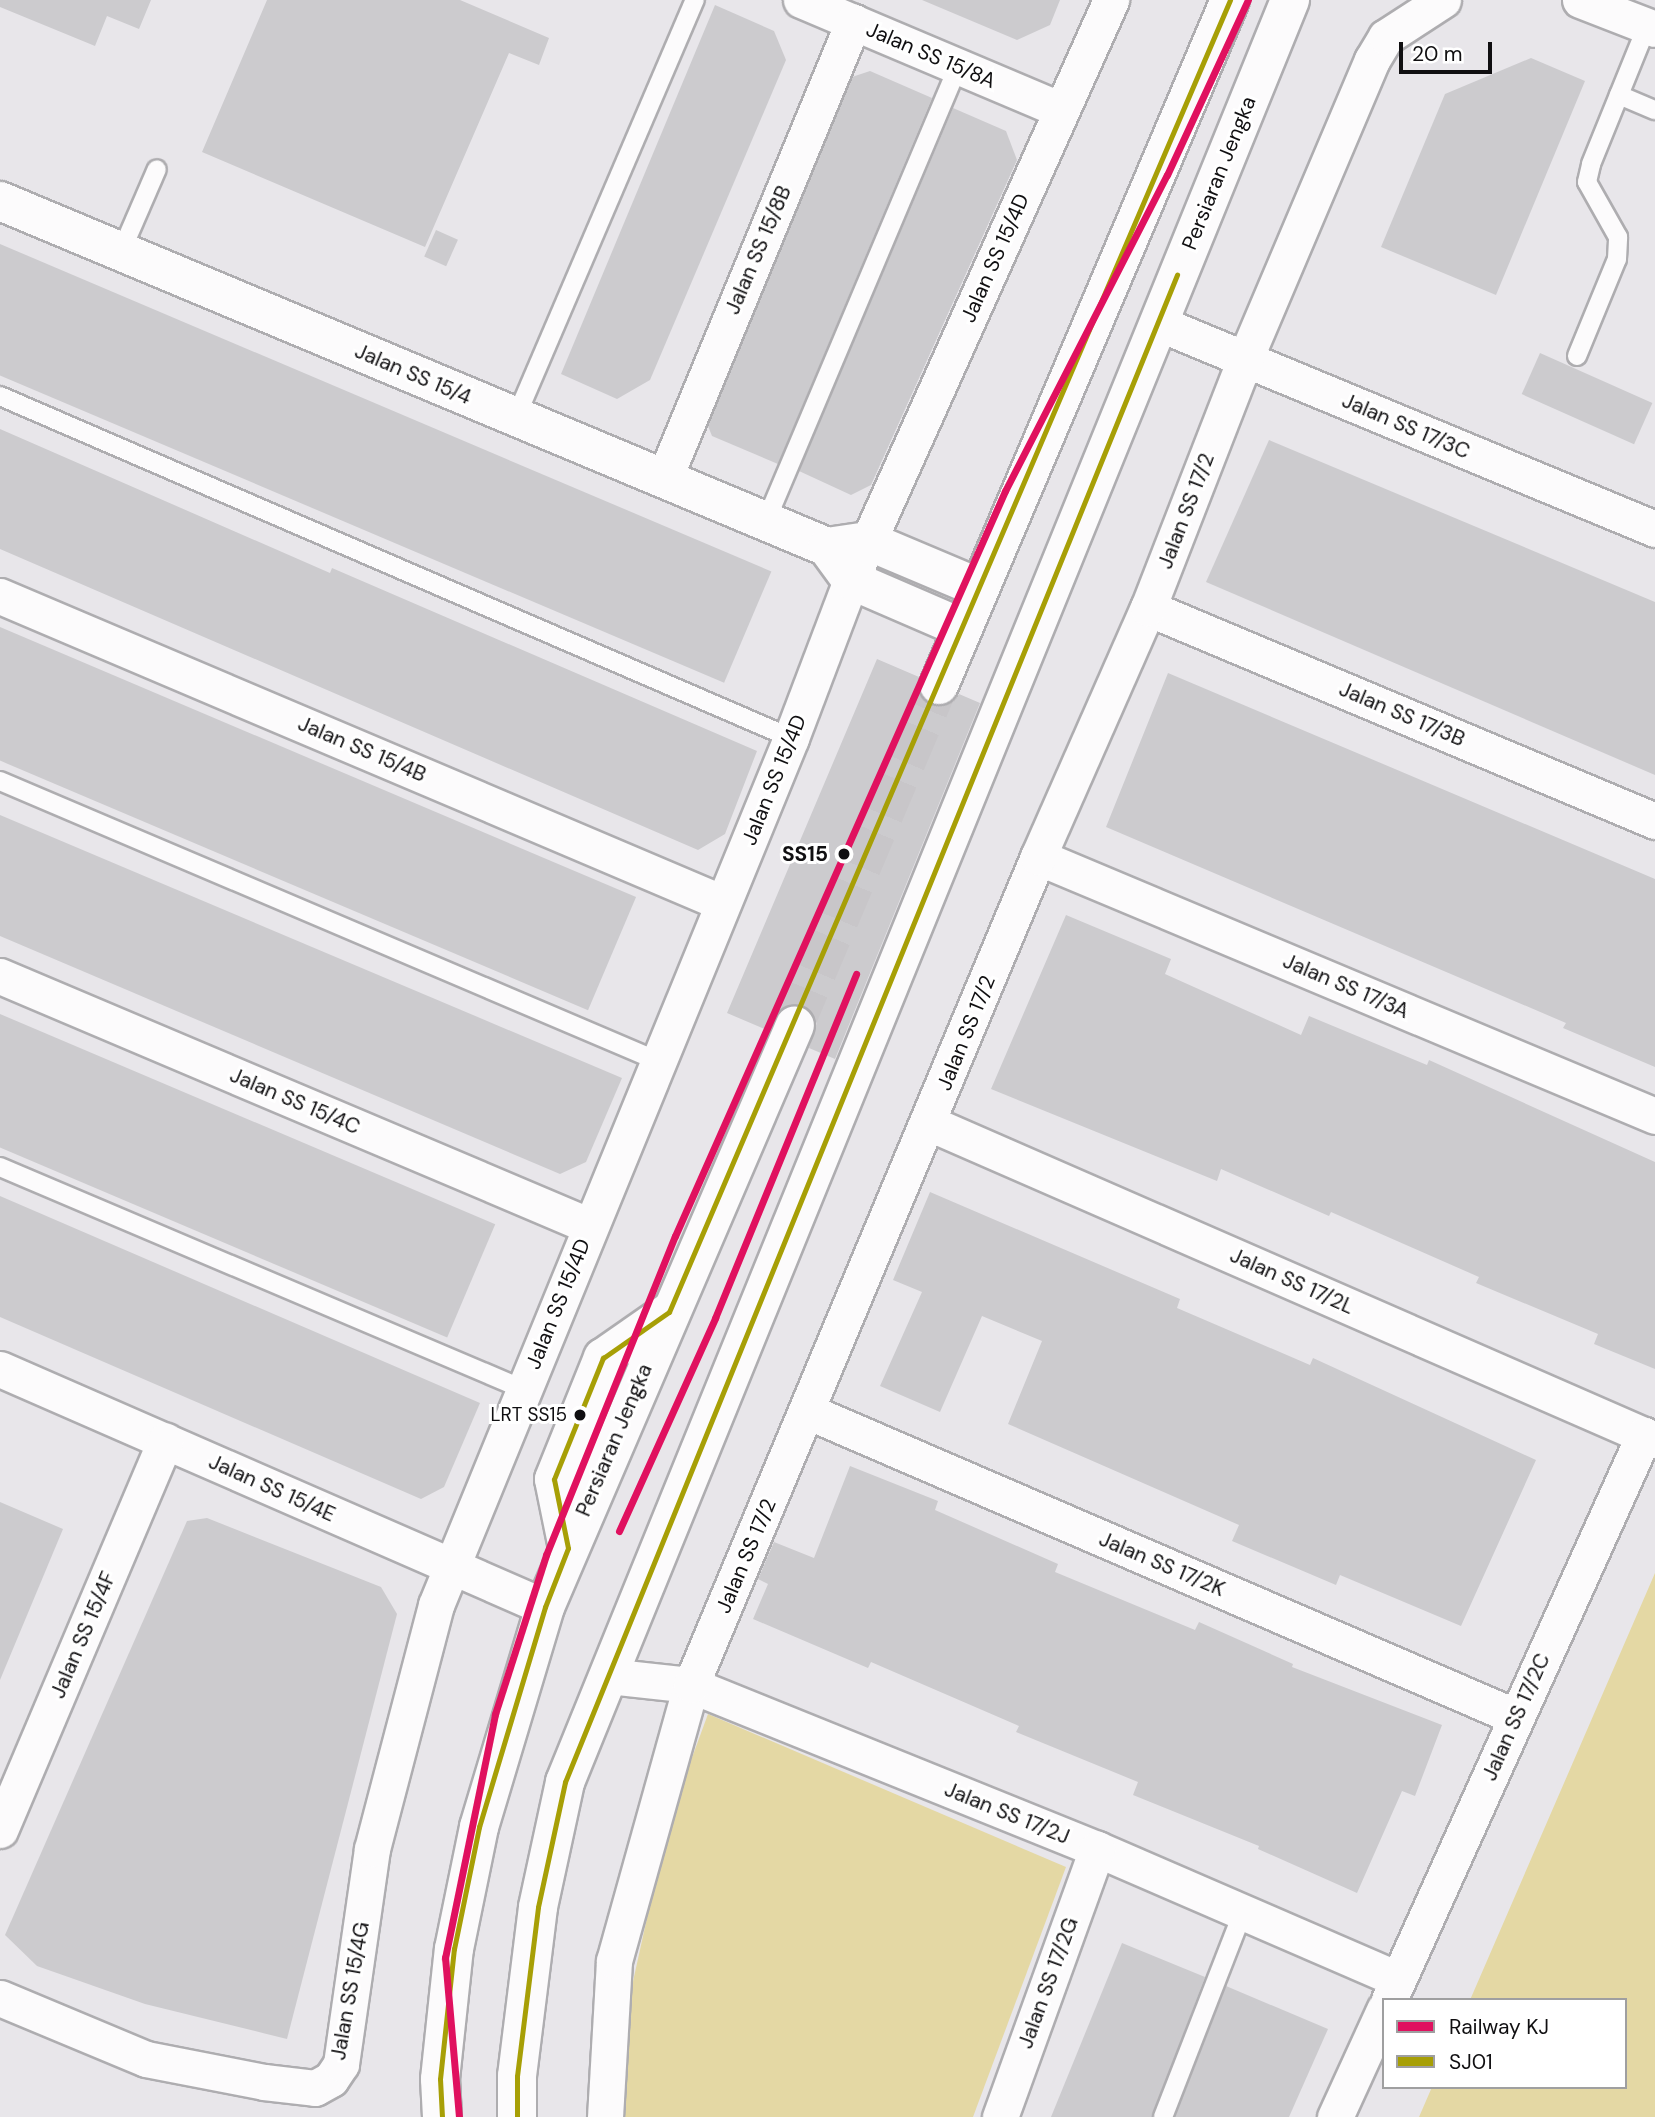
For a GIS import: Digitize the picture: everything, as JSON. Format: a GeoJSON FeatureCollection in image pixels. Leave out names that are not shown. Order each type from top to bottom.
{"type":"FeatureCollection","features":[{"type":"Feature","properties":{"kind":"main road"},"geometry":{"type":"LineString","coordinates":[[939,685],[1230,0]]}},
{"type":"Feature","properties":{"kind":"main road","name":"Persiaran Jengka"},"geometry":{"type":"LineString","coordinates":[[517,2117],[517,2076],[538,1907],[565,1782],[1290,0]]}},
{"type":"Feature","properties":{"kind":"main road","name":"Jalan SS 15/4"},"geometry":{"type":"LineString","coordinates":[[0,201],[827,547]]}},
{"type":"Feature","properties":{"kind":"main road"},"geometry":{"type":"LineString","coordinates":[[962,628],[851,580],[827,547],[868,541],[979,587]]}},
{"type":"Feature","properties":{"kind":"main road"},"geometry":{"type":"LineString","coordinates":[[442,2117],[440,2079],[454,1949],[479,1826],[545,1607],[568,1548],[554,1479],[603,1358],[669,1312],[795,1025]]}},
{"type":"Feature","properties":{"kind":"street","name":"Jalan SS 15/8A"},"geometry":{"type":"LineString","coordinates":[[801,0],[1061,110]]}},
{"type":"Feature","properties":{"kind":"street","name":"Jalan SS 15/4D"},"geometry":{"type":"LineString","coordinates":[[450,1566],[791,738],[851,580],[1111,0]]}},
{"type":"Feature","properties":{"kind":"street","name":"Jalan SS 17/2"},"geometry":{"type":"LineString","coordinates":[[605,2117],[614,1961],[691,1685],[929,1123],[1038,857],[1148,608],[1245,359],[1372,60],[1386,37],[1443,0]]}},
{"type":"Feature","properties":{"kind":"street"},"geometry":{"type":"LineString","coordinates":[[1580,0],[1651,28]]}},
{"type":"Feature","properties":{"kind":"street","name":"Jalan SS 15/8B"},"geometry":{"type":"LineString","coordinates":[[664,479],[853,22]]}},
{"type":"Feature","properties":{"kind":"street","name":"Jalan SS 17/3C"},"geometry":{"type":"LineString","coordinates":[[1158,323],[1655,529]]}},
{"type":"Feature","properties":{"kind":"street","name":"Jalan SS 15/4B"},"geometry":{"type":"LineString","coordinates":[[0,596],[723,903]]}},
{"type":"Feature","properties":{"kind":"street","name":"Jalan SS 17/3B"},"geometry":{"type":"LineString","coordinates":[[1148,608],[1655,821]]}},
{"type":"Feature","properties":{"kind":"street","name":"Jalan SS 17/3A"},"geometry":{"type":"LineString","coordinates":[[1038,857],[1655,1116]]}},
{"type":"Feature","properties":{"kind":"street","name":"Jalan SS 15/4C"},"geometry":{"type":"LineString","coordinates":[[0,976],[590,1226]]}},
{"type":"Feature","properties":{"kind":"street","name":"Jalan SS 17/2L"},"geometry":{"type":"LineString","coordinates":[[929,1123],[1649,1437]]}},
{"type":"Feature","properties":{"kind":"street","name":"Jalan SS 15/4E"},"geometry":{"type":"LineString","coordinates":[[0,1369],[545,1607]]}},
{"type":"Feature","properties":{"kind":"street","name":"Jalan SS 17/2K"},"geometry":{"type":"LineString","coordinates":[[807,1412],[1516,1717]]}},
{"type":"Feature","properties":{"kind":"street","name":"Jalan SS 17/2C"},"geometry":{"type":"LineString","coordinates":[[1390,1997],[1516,1717],[1649,1437]]}},
{"type":"Feature","properties":{"kind":"street","name":"Jalan SS 15/4F"},"geometry":{"type":"LineString","coordinates":[[0,1830],[165,1441]]}},
{"type":"Feature","properties":{"kind":"street","name":"Jalan SS 15/4G"},"geometry":{"type":"LineString","coordinates":[[0,1998],[146,2059],[314,2088],[331,2079],[341,2064],[346,2040],[372,1849],[436,1605],[450,1566]]}},
{"type":"Feature","properties":{"kind":"street","name":"Jalan SS 17/2J"},"geometry":{"type":"LineString","coordinates":[[608,1676],[691,1685],[1097,1849],[1244,1912],[1390,1997]]}},
{"type":"Feature","properties":{"kind":"street","name":"Jalan SS 17/2G"},"geometry":{"type":"LineString","coordinates":[[1000,2117],[1097,1849]]}},
{"type":"Feature","properties":{"kind":"street","name":"Jalan SS 17/2C"},"geometry":{"type":"LineString","coordinates":[[1335,2117],[1382,2014]]}},
{"type":"Feature","properties":{"kind":"lane"},"geometry":{"type":"LineString","coordinates":[[516,417],[695,0]]}},
{"type":"Feature","properties":{"kind":"lane"},"geometry":{"type":"LineString","coordinates":[[1577,356],[1617,259],[1618,237],[1587,182],[1619,95],[1651,28]]}},
{"type":"Feature","properties":{"kind":"lane"},"geometry":{"type":"LineString","coordinates":[[766,521],[958,66]]}},
{"type":"Feature","properties":{"kind":"lane"},"geometry":{"type":"LineString","coordinates":[[1619,95],[1655,110]]}},
{"type":"Feature","properties":{"kind":"lane"},"geometry":{"type":"LineString","coordinates":[[121,252],[157,169]]}},
{"type":"Feature","properties":{"kind":"lane"},"geometry":{"type":"LineString","coordinates":[[0,396],[791,738]]}},
{"type":"Feature","properties":{"kind":"lane"},"geometry":{"type":"LineString","coordinates":[[0,781],[658,1061]]}},
{"type":"Feature","properties":{"kind":"lane"},"geometry":{"type":"LineString","coordinates":[[0,1167],[523,1390]]}},
{"type":"Feature","properties":{"kind":"lane"},"geometry":{"type":"LineString","coordinates":[[1163,2117],[1244,1912]]}},
{"type":"Feature","properties":{"kind":"shaded area"},"geometry":{"type":"Polygon","coordinates":[[[1655,1573],[1655,2117],[1419,2117],[1431,2089],[1627,2089],[1627,1998],[1471,1998],[1655,1573]]]}},
{"type":"Feature","properties":{"kind":"shaded area"},"geometry":{"type":"Polygon","coordinates":[[[708,1714],[1066,1867],[973,2117],[620,2117],[632,1986],[668,1823],[708,1714]]]}},
{"type":"Feature","properties":{"kind":"building"},"geometry":{"type":"Polygon","coordinates":[[[0,0],[151,0],[139,29],[107,16],[95,46],[0,7],[0,0]]]}},
{"type":"Feature","properties":{"kind":"building"},"geometry":{"type":"Polygon","coordinates":[[[267,0],[460,0],[549,38],[539,65],[509,53],[425,247],[202,152],[267,0]]]}},
{"type":"Feature","properties":{"kind":"building"},"geometry":{"type":"Polygon","coordinates":[[[922,0],[1060,0],[1050,25],[1017,40],[922,0]]]}},
{"type":"Feature","properties":{"kind":"building"},"geometry":{"type":"Polygon","coordinates":[[[715,5],[774,31],[786,60],[650,380],[617,399],[561,374],[715,5]]]}},
{"type":"Feature","properties":{"kind":"building"},"geometry":{"type":"Polygon","coordinates":[[[1531,58],[1585,81],[1496,295],[1381,247],[1445,94],[1531,58]]]}},
{"type":"Feature","properties":{"kind":"building"},"geometry":{"type":"Polygon","coordinates":[[[870,71],[932,98],[778,464],[712,436],[708,426],[852,77],[870,71]]]}},
{"type":"Feature","properties":{"kind":"building"},"geometry":{"type":"Polygon","coordinates":[[[953,108],[1006,131],[1017,160],[871,485],[851,495],[799,471],[953,108]]]}},
{"type":"Feature","properties":{"kind":"building"},"geometry":{"type":"Polygon","coordinates":[[[436,230],[458,240],[446,266],[424,256],[436,230]]]}},
{"type":"Feature","properties":{"kind":"building"},"geometry":{"type":"Polygon","coordinates":[[[0,244],[771,571],[724,683],[0,375],[0,244]]]}},
{"type":"Feature","properties":{"kind":"building"},"geometry":{"type":"Polygon","coordinates":[[[1540,353],[1652,403],[1634,444],[1522,394],[1540,353]]]}},
{"type":"Feature","properties":{"kind":"building"},"geometry":{"type":"Polygon","coordinates":[[[0,429],[330,573],[332,568],[757,751],[725,834],[698,850],[0,549],[0,429]]]}},
{"type":"Feature","properties":{"kind":"building"},"geometry":{"type":"Polygon","coordinates":[[[1269,440],[1655,602],[1655,775],[1206,582],[1269,440]]]}},
{"type":"Feature","properties":{"kind":"building"},"geometry":{"type":"Polygon","coordinates":[[[0,627],[636,897],[588,1010],[0,761],[0,627]]]}},
{"type":"Feature","properties":{"kind":"building","name":"SS15"},"geometry":{"type":"Polygon","coordinates":[[[877,659],[919,677],[921,698],[931,705],[952,703],[959,694],[980,703],[835,1059],[809,1048],[817,1022],[803,1005],[781,1008],[769,1031],[727,1013],[877,659]]]}},
{"type":"Feature","properties":{"kind":"building"},"geometry":{"type":"Polygon","coordinates":[[[1168,673],[1655,879],[1655,1067],[1563,1028],[1566,1023],[1106,827],[1168,673]]]}},
{"type":"Feature","properties":{"kind":"building"},"geometry":{"type":"Polygon","coordinates":[[[0,815],[622,1078],[586,1162],[560,1174],[0,936],[0,815]]]}},
{"type":"Feature","properties":{"kind":"building"},"geometry":{"type":"Polygon","coordinates":[[[1066,915],[1171,959],[1165,974],[1301,1035],[1309,1016],[1427,1065],[1429,1060],[1655,1162],[1655,1369],[1594,1344],[1598,1334],[1476,1283],[1479,1277],[1331,1212],[1329,1216],[1221,1169],[1217,1181],[991,1089],[1066,915]]]}},
{"type":"Feature","properties":{"kind":"building"},"geometry":{"type":"Polygon","coordinates":[[[0,1014],[495,1224],[447,1337],[0,1148],[0,1014]]]}},
{"type":"Feature","properties":{"kind":"building"},"geometry":{"type":"Polygon","coordinates":[[[930,1192],[1180,1299],[1177,1308],[1310,1365],[1313,1358],[1536,1460],[1461,1626],[1340,1575],[1336,1585],[1232,1541],[1239,1525],[1008,1424],[1042,1341],[982,1316],[940,1412],[880,1386],[922,1292],[893,1280],[930,1192]]]}},
{"type":"Feature","properties":{"kind":"building"},"geometry":{"type":"Polygon","coordinates":[[[0,1196],[480,1403],[444,1487],[421,1499],[0,1317],[0,1196]]]}},
{"type":"Feature","properties":{"kind":"building"},"geometry":{"type":"Polygon","coordinates":[[[850,1466],[938,1501],[935,1510],[1058,1564],[1055,1572],[1195,1630],[1199,1622],[1293,1664],[1292,1667],[1442,1725],[1415,1796],[1402,1791],[1357,1893],[1258,1849],[1259,1846],[1133,1795],[1138,1782],[1016,1732],[1019,1726],[871,1662],[868,1668],[753,1619],[768,1584],[758,1579],[774,1542],[814,1558],[850,1466]]]}},
{"type":"Feature","properties":{"kind":"building"},"geometry":{"type":"Polygon","coordinates":[[[0,1502],[63,1529],[0,1680],[0,1502]]]}},
{"type":"Feature","properties":{"kind":"building"},"geometry":{"type":"Polygon","coordinates":[[[207,1518],[381,1587],[397,1614],[287,2039],[145,2004],[37,1966],[5,1935],[187,1521],[207,1518]]]}},
{"type":"Feature","properties":{"kind":"building"},"geometry":{"type":"Polygon","coordinates":[[[1122,1943],[1205,1977],[1152,2117],[1051,2117],[1122,1943]]]}},
{"type":"Feature","properties":{"kind":"building"},"geometry":{"type":"Polygon","coordinates":[[[1226,1986],[1328,2029],[1289,2117],[1175,2117],[1226,1986]]]}},
{"type":"Feature","properties":{"kind":"tunnel"},"geometry":{"type":"LineString","coordinates":[[795,1025],[939,685]]}},
{"type":"Feature","properties":{"kind":"rail line","name":"KJ"},"geometry":{"type":"LineString","coordinates":[[459,2117],[445,1958],[495,1714],[546,1555],[675,1236],[1005,491],[1167,175],[1248,0]]}},
{"type":"Feature","properties":{"kind":"rail line","name":"KJ"},"geometry":{"type":"LineString","coordinates":[[619,1531],[715,1318],[856,974]]}},
{"type":"Feature","properties":{"kind":"transit line","name":"SJ01"},"geometry":{"type":"LineString","coordinates":[[442,2117],[440,2079],[454,1949],[479,1827],[545,1607],[568,1548],[554,1479],[603,1358],[669,1312],[1230,0]]}},
{"type":"Feature","properties":{"kind":"transit line","name":"SJ01"},"geometry":{"type":"LineString","coordinates":[[517,2117],[517,2076],[538,1907],[565,1782],[1177,275]]}},
{"type":"Feature","properties":{"kind":"place","name":"SS15"},"geometry":{"type":"Point","coordinates":[844,854]}},
{"type":"Feature","properties":{"kind":"place","name":"LRT SS15"},"geometry":{"type":"Point","coordinates":[580,1415]}}]}
